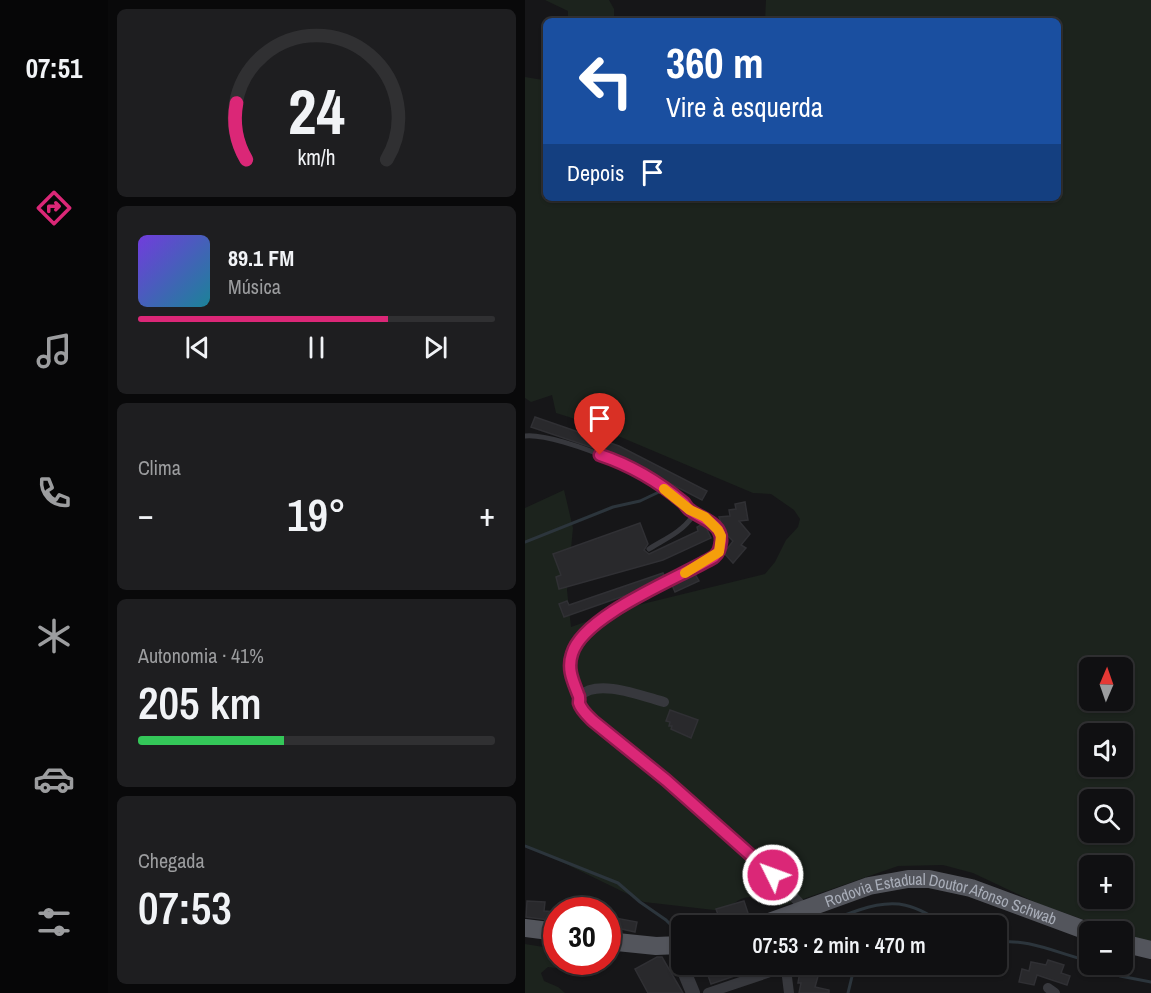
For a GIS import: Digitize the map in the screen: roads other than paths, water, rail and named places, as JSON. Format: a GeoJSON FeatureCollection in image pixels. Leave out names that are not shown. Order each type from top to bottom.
{"type":"FeatureCollection","features":[{"type":"Feature","properties":{"kind":"main road","name":"Rodovia Estadual Doutor Afonso Schwab"},"geometry":{"type":"LineString","coordinates":[[788,915],[869,886],[908,879],[929,879],[971,888],[1079,928]]}},
{"type":"Feature","properties":{"kind":"main road"},"geometry":{"type":"LineString","coordinates":[[525,928],[543,930]]}},
{"type":"Feature","properties":{"kind":"main road"},"geometry":{"type":"LineString","coordinates":[[621,942],[671,946]]}},
{"type":"Feature","properties":{"kind":"main road"},"geometry":{"type":"LineString","coordinates":[[1133,946],[1151,950]]}},
{"type":"Feature","properties":{"kind":"street"},"geometry":{"type":"LineString","coordinates":[[664,702],[611,689],[595,688],[585,691],[580,696],[579,703],[585,713],[739,844],[805,909]]}},
{"type":"Feature","properties":{"kind":"street"},"geometry":{"type":"LineString","coordinates":[[686,975],[693,993]]}},
{"type":"Feature","properties":{"kind":"street"},"geometry":{"type":"LineString","coordinates":[[708,993],[765,975]]}},
{"type":"Feature","properties":{"kind":"street"},"geometry":{"type":"LineString","coordinates":[[789,993],[790,975]]}},
{"type":"Feature","properties":{"kind":"lane"},"geometry":{"type":"LineString","coordinates":[[525,436],[544,436],[614,460],[642,473],[690,510],[705,517],[721,536],[719,552],[700,565],[623,606],[587,632],[572,654],[572,681],[580,696]]}},
{"type":"Feature","properties":{"kind":"lane"},"geometry":{"type":"LineString","coordinates":[[649,549],[684,527],[691,517],[690,510]]}},
{"type":"Feature","properties":{"kind":"waterway"},"geometry":{"type":"LineString","coordinates":[[525,542],[613,507],[640,501],[659,492],[666,494],[673,502]]}},
{"type":"Feature","properties":{"kind":"waterway"},"geometry":{"type":"LineString","coordinates":[[525,846],[618,883],[671,925]]}},
{"type":"Feature","properties":{"kind":"waterway"},"geometry":{"type":"LineString","coordinates":[[845,915],[885,904],[905,905],[929,915]]}},
{"type":"Feature","properties":{"kind":"waterway"},"geometry":{"type":"LineString","coordinates":[[1007,942],[1031,944],[1079,958]]}},
{"type":"Feature","properties":{"kind":"waterway"},"geometry":{"type":"LineString","coordinates":[[848,993],[852,975]]}},
{"type":"Feature","properties":{"kind":"waterway"},"geometry":{"type":"LineString","coordinates":[[1119,975],[1151,982]]}}]}
